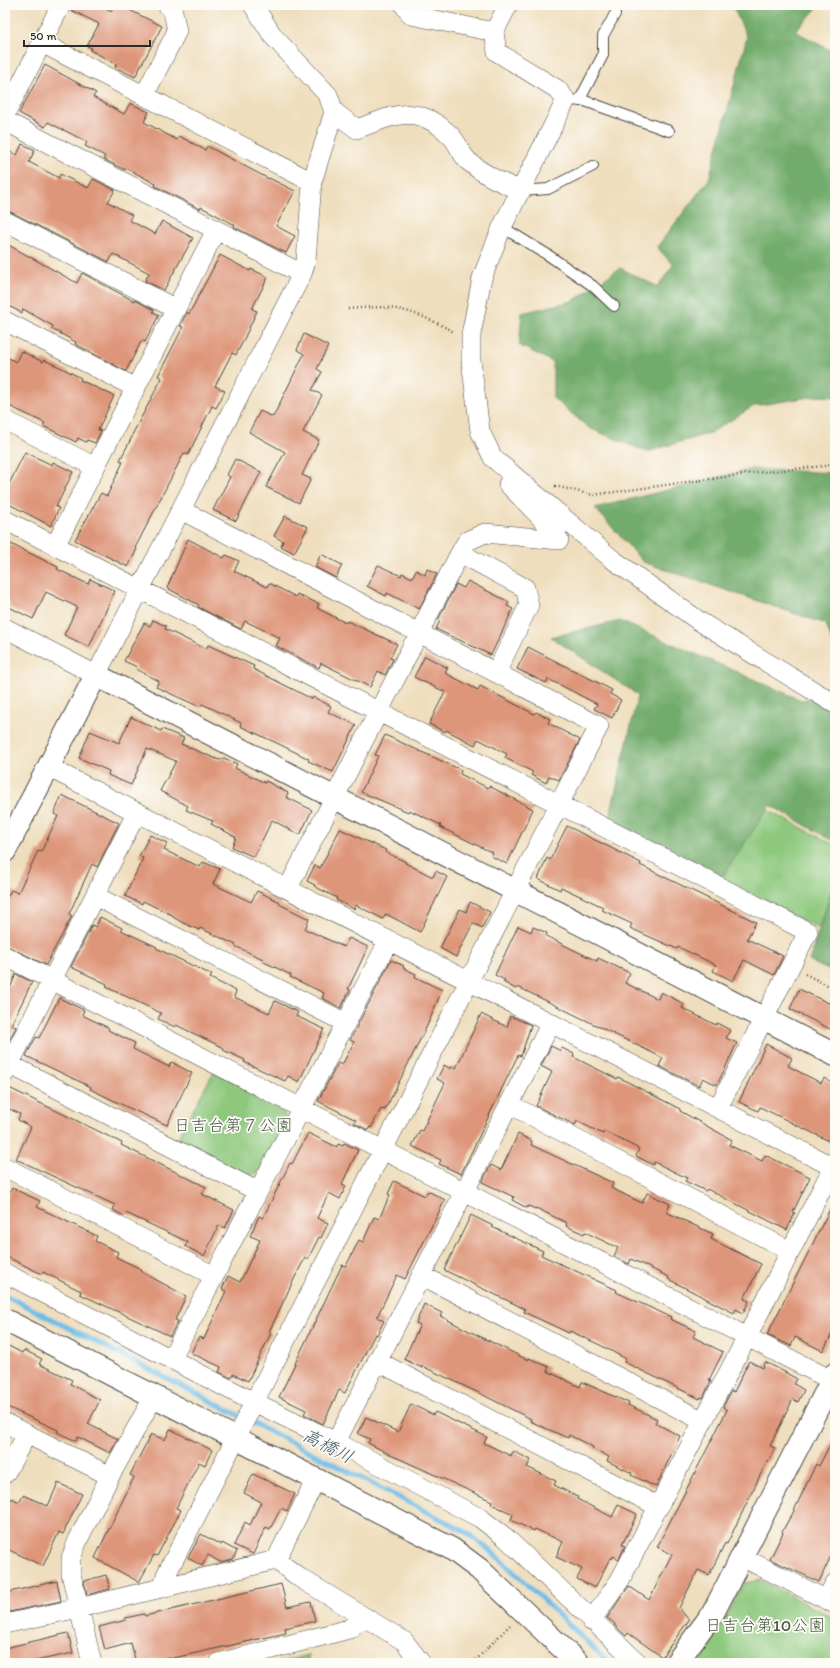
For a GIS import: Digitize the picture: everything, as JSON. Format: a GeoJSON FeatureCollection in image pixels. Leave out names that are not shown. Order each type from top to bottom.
{"type":"FeatureCollection","features":[{"type":"Feature","properties":{"kind":"street"},"geometry":{"type":"LineString","coordinates":[[5,115],[62,5]]}},
{"type":"Feature","properties":{"kind":"street"},"geometry":{"type":"LineString","coordinates":[[144,96],[177,31],[172,8],[168,5]]}},
{"type":"Feature","properties":{"kind":"street"},"geometry":{"type":"LineString","coordinates":[[253,5],[273,36],[328,95],[334,112],[357,129],[392,115],[416,114],[434,120],[452,137],[466,160],[491,179],[521,190]]}},
{"type":"Feature","properties":{"kind":"street"},"geometry":{"type":"LineString","coordinates":[[404,5],[411,15],[494,32]]}},
{"type":"Feature","properties":{"kind":"street"},"geometry":{"type":"LineString","coordinates":[[508,5],[494,32],[497,52],[572,100],[521,190],[502,227],[482,278],[471,335],[471,360],[480,431],[493,458],[612,559],[699,621],[835,704]]}},
{"type":"Feature","properties":{"kind":"street"},"geometry":{"type":"LineString","coordinates":[[42,44],[312,182]]}},
{"type":"Feature","properties":{"kind":"street"},"geometry":{"type":"LineString","coordinates":[[5,851],[302,274],[306,261],[312,182],[334,112]]}},
{"type":"Feature","properties":{"kind":"street"},"geometry":{"type":"LineString","coordinates":[[5,122],[302,274]]}},
{"type":"Feature","properties":{"kind":"street"},"geometry":{"type":"LineString","coordinates":[[5,221],[176,309]]}},
{"type":"Feature","properties":{"kind":"street"},"geometry":{"type":"LineString","coordinates":[[55,546],[216,230]]}},
{"type":"Feature","properties":{"kind":"street"},"geometry":{"type":"LineString","coordinates":[[6,324],[136,388]]}},
{"type":"Feature","properties":{"kind":"street"},"geometry":{"type":"LineString","coordinates":[[5,420],[95,467]]}},
{"type":"Feature","properties":{"kind":"street"},"geometry":{"type":"LineString","coordinates":[[288,888],[418,632],[467,541],[485,533],[559,540],[553,530],[504,480],[493,473],[493,458]]}},
{"type":"Feature","properties":{"kind":"street"},"geometry":{"type":"LineString","coordinates":[[163,1587],[166,1575],[599,726],[181,510]]}},
{"type":"Feature","properties":{"kind":"street"},"geometry":{"type":"LineString","coordinates":[[5,520],[808,932],[718,1108]]}},
{"type":"Feature","properties":{"kind":"street"},"geometry":{"type":"LineString","coordinates":[[460,553],[524,588],[529,605],[496,673]]}},
{"type":"Feature","properties":{"kind":"street"},"geometry":{"type":"LineString","coordinates":[[5,628],[835,1054]]}},
{"type":"Feature","properties":{"kind":"street"},"geometry":{"type":"LineString","coordinates":[[48,767],[288,888],[834,1168],[620,1580],[591,1620]]}},
{"type":"Feature","properties":{"kind":"street"},"geometry":{"type":"LineString","coordinates":[[137,812],[7,1069],[257,1191]]}},
{"type":"Feature","properties":{"kind":"street"},"geometry":{"type":"LineString","coordinates":[[95,896],[346,1023]]}},
{"type":"Feature","properties":{"kind":"street"},"geometry":{"type":"LineString","coordinates":[[171,1359],[257,1191],[389,940]]}},
{"type":"Feature","properties":{"kind":"street"},"geometry":{"type":"LineString","coordinates":[[5,956],[747,1337],[834,1379],[713,1613],[676,1663]]}},
{"type":"Feature","properties":{"kind":"street"},"geometry":{"type":"LineString","coordinates":[[336,1442],[551,1023]]}},
{"type":"Feature","properties":{"kind":"street"},"geometry":{"type":"LineString","coordinates":[[510,1104],[790,1251]]}},
{"type":"Feature","properties":{"kind":"street"},"geometry":{"type":"LineString","coordinates":[[5,1167],[214,1276]]}},
{"type":"Feature","properties":{"kind":"street"},"geometry":{"type":"LineString","coordinates":[[5,1273],[171,1359],[316,1479],[452,1549],[479,1569],[578,1663]]}},
{"type":"Feature","properties":{"kind":"street"},"geometry":{"type":"LineString","coordinates":[[421,1275],[703,1421]]}},
{"type":"Feature","properties":{"kind":"street"},"geometry":{"type":"LineString","coordinates":[[5,1320],[154,1396],[336,1442],[480,1518],[505,1537],[638,1663]]}},
{"type":"Feature","properties":{"kind":"street"},"geometry":{"type":"LineString","coordinates":[[378,1361],[659,1507]]}},
{"type":"Feature","properties":{"kind":"street"},"geometry":{"type":"LineString","coordinates":[[92,1663],[71,1574],[71,1558],[78,1540],[110,1476],[154,1396]]}},
{"type":"Feature","properties":{"kind":"street"},"geometry":{"type":"LineString","coordinates":[[5,1423],[110,1476]]}},
{"type":"Feature","properties":{"kind":"street"},"geometry":{"type":"LineString","coordinates":[[5,1474],[27,1434]]}},
{"type":"Feature","properties":{"kind":"street"},"geometry":{"type":"LineString","coordinates":[[276,1560],[316,1479]]}},
{"type":"Feature","properties":{"kind":"street"},"geometry":{"type":"LineString","coordinates":[[742,1557],[831,1602],[835,1584]]}},
{"type":"Feature","properties":{"kind":"street"},"geometry":{"type":"LineString","coordinates":[[5,1624],[79,1608],[276,1560]]}},
{"type":"Feature","properties":{"kind":"street"},"geometry":{"type":"LineString","coordinates":[[276,1560],[300,1578],[404,1641],[422,1663]]}},
{"type":"Feature","properties":{"kind":"street"},"geometry":{"type":"LineString","coordinates":[[219,1663],[349,1629],[364,1617]]}},
{"type":"Feature","properties":{"kind":"lane"},"geometry":{"type":"LineString","coordinates":[[572,100],[603,55],[603,36],[615,14]]}},
{"type":"Feature","properties":{"kind":"lane"},"geometry":{"type":"LineString","coordinates":[[572,100],[585,101],[668,131]]}},
{"type":"Feature","properties":{"kind":"lane"},"geometry":{"type":"LineString","coordinates":[[521,190],[548,189],[593,166]]}},
{"type":"Feature","properties":{"kind":"lane"},"geometry":{"type":"LineString","coordinates":[[502,227],[548,255],[593,286],[614,306]]}},
{"type":"Feature","properties":{"kind":"path"},"geometry":{"type":"LineString","coordinates":[[348,309],[388,308],[409,311],[441,325],[471,343]]}},
{"type":"Feature","properties":{"kind":"path"},"geometry":{"type":"LineString","coordinates":[[550,484],[593,495],[753,473],[835,464]]}},
{"type":"Feature","properties":{"kind":"path"},"geometry":{"type":"LineString","coordinates":[[790,966],[835,990]]}},
{"type":"Feature","properties":{"kind":"path"},"geometry":{"type":"LineString","coordinates":[[473,1663],[524,1611]]}},
{"type":"Feature","properties":{"kind":"green space"},"geometry":{"type":"Polygon","coordinates":[[[732,5],[820,5],[795,31],[835,53],[835,397],[816,396],[754,406],[710,433],[647,452],[589,428],[553,398],[553,362],[519,345],[522,313],[573,301],[620,268],[658,287],[673,265],[657,247],[709,179],[747,37],[732,5]]]}},
{"type":"Feature","properties":{"kind":"green space"},"geometry":{"type":"Polygon","coordinates":[[[752,469],[835,473],[835,650],[826,624],[643,562],[595,508],[752,469]]]}},
{"type":"Feature","properties":{"kind":"green space"},"geometry":{"type":"Polygon","coordinates":[[[620,621],[801,700],[835,693],[835,842],[770,805],[723,876],[609,820],[638,695],[551,637],[620,621]]]}},
{"type":"Feature","properties":{"kind":"green space"},"geometry":{"type":"Polygon","coordinates":[[[752,802],[835,845],[835,895],[818,928],[714,874],[752,802]]]}},
{"type":"Feature","properties":{"kind":"green space"},"geometry":{"type":"Polygon","coordinates":[[[835,880],[835,973],[809,961],[835,880]]]}},
{"type":"Feature","properties":{"kind":"green space","name":"日吉台第７公園"},"geometry":{"type":"Polygon","coordinates":[[[214,1071],[281,1105],[286,1120],[260,1172],[246,1176],[177,1140],[214,1071]]]}},
{"type":"Feature","properties":{"kind":"green space","name":"日吉台第10公園"},"geometry":{"type":"Polygon","coordinates":[[[761,1580],[835,1619],[835,1663],[698,1663],[703,1658],[744,1583],[761,1580]]]}},
{"type":"Feature","properties":{"kind":"green space"},"geometry":{"type":"Polygon","coordinates":[[[309,1655],[306,1663],[272,1663],[309,1655]]]}},
{"type":"Feature","properties":{"kind":"building"},"geometry":{"type":"Polygon","coordinates":[[[72,5],[101,5],[111,11],[114,5],[119,5],[162,26],[135,77],[115,67],[116,64],[90,50],[92,48],[87,46],[99,24],[71,10],[72,5]]]}},
{"type":"Feature","properties":{"kind":"building"},"geometry":{"type":"Polygon","coordinates":[[[45,65],[96,93],[93,97],[124,114],[130,103],[149,112],[144,122],[177,140],[179,136],[205,150],[207,146],[295,191],[276,226],[295,236],[286,253],[234,227],[235,225],[201,207],[200,209],[155,186],[156,184],[126,168],[125,170],[103,159],[105,156],[85,146],[87,142],[48,122],[45,127],[19,113],[45,65]]]}},
{"type":"Feature","properties":{"kind":"building"},"geometry":{"type":"Polygon","coordinates":[[[22,144],[35,150],[29,162],[59,178],[60,174],[88,188],[93,179],[115,190],[108,202],[132,215],[129,220],[155,234],[162,221],[193,238],[164,290],[145,281],[149,273],[113,254],[109,262],[5,209],[5,149],[17,155],[22,144]]]}},
{"type":"Feature","properties":{"kind":"building"},"geometry":{"type":"Polygon","coordinates":[[[5,243],[77,283],[82,273],[154,310],[153,312],[159,315],[145,342],[142,340],[126,371],[75,344],[76,342],[52,329],[53,326],[23,309],[22,313],[5,304],[5,243]]]}},
{"type":"Feature","properties":{"kind":"building"},"geometry":{"type":"Polygon","coordinates":[[[220,255],[250,271],[251,269],[268,277],[252,309],[257,311],[245,337],[236,355],[232,353],[215,386],[225,391],[216,408],[212,406],[188,455],[184,453],[135,548],[137,549],[128,567],[75,540],[101,493],[107,496],[123,462],[120,460],[162,378],[158,376],[183,327],[180,326],[187,312],[189,314],[220,255]]]}},
{"type":"Feature","properties":{"kind":"building"},"geometry":{"type":"Polygon","coordinates":[[[304,334],[328,346],[317,369],[322,372],[312,390],[322,395],[303,432],[319,440],[302,475],[311,479],[299,503],[266,487],[285,452],[249,432],[260,411],[273,417],[304,354],[297,350],[304,334]]]}},
{"type":"Feature","properties":{"kind":"building"},"geometry":{"type":"Polygon","coordinates":[[[21,351],[43,362],[44,360],[62,368],[81,378],[80,380],[114,396],[98,430],[101,431],[95,443],[87,440],[86,442],[78,438],[76,442],[43,426],[45,423],[5,404],[5,356],[16,362],[21,351]]]}},
{"type":"Feature","properties":{"kind":"building"},"geometry":{"type":"Polygon","coordinates":[[[25,452],[52,465],[53,462],[73,472],[56,507],[59,508],[51,526],[5,502],[5,482],[9,484],[25,452]]]}},
{"type":"Feature","properties":{"kind":"building"},"geometry":{"type":"Polygon","coordinates":[[[235,459],[261,472],[236,521],[213,510],[230,477],[227,475],[235,459]]]}},
{"type":"Feature","properties":{"kind":"building"},"geometry":{"type":"Polygon","coordinates":[[[285,516],[308,527],[294,553],[281,546],[283,541],[274,536],[285,516]]]}},
{"type":"Feature","properties":{"kind":"building"},"geometry":{"type":"Polygon","coordinates":[[[188,539],[224,558],[226,555],[239,561],[234,571],[267,587],[269,583],[296,597],[297,594],[319,604],[317,608],[346,623],[347,621],[397,644],[390,658],[393,659],[385,675],[378,671],[370,687],[321,663],[319,668],[276,646],[280,638],[245,621],[241,629],[198,607],[199,605],[167,588],[188,539]]]}},
{"type":"Feature","properties":{"kind":"building"},"geometry":{"type":"Polygon","coordinates":[[[11,544],[58,567],[57,569],[88,584],[90,579],[115,591],[89,647],[64,635],[77,607],[46,592],[33,619],[9,607],[10,604],[5,602],[5,557],[11,544]]]}},
{"type":"Feature","properties":{"kind":"building"},"geometry":{"type":"Polygon","coordinates":[[[321,554],[342,565],[336,578],[315,567],[321,554]]]}},
{"type":"Feature","properties":{"kind":"building"},"geometry":{"type":"Polygon","coordinates":[[[378,565],[401,576],[402,573],[412,578],[416,570],[425,575],[427,569],[437,574],[419,609],[387,593],[386,596],[367,586],[378,565]]]}},
{"type":"Feature","properties":{"kind":"building"},"geometry":{"type":"Polygon","coordinates":[[[468,581],[509,602],[507,606],[513,609],[491,655],[436,629],[440,621],[438,620],[456,584],[464,588],[468,581]]]}},
{"type":"Feature","properties":{"kind":"building"},"geometry":{"type":"Polygon","coordinates":[[[153,620],[166,626],[165,629],[206,649],[208,645],[254,666],[253,669],[312,699],[313,697],[331,706],[328,712],[356,725],[333,772],[308,761],[309,759],[240,726],[241,723],[215,710],[202,704],[200,707],[156,687],[159,681],[136,669],[137,667],[124,661],[144,623],[150,626],[153,620]]]}},
{"type":"Feature","properties":{"kind":"building"},"geometry":{"type":"Polygon","coordinates":[[[528,647],[612,690],[610,694],[621,700],[612,718],[594,709],[597,704],[548,679],[546,683],[517,669],[528,647]]]}},
{"type":"Feature","properties":{"kind":"building"},"geometry":{"type":"Polygon","coordinates":[[[425,656],[448,668],[445,673],[478,690],[480,686],[534,714],[536,712],[550,719],[548,723],[580,740],[559,780],[549,776],[546,783],[531,775],[533,772],[505,758],[507,754],[478,739],[475,745],[446,730],[445,732],[429,724],[445,692],[414,677],[425,656]]]}},
{"type":"Feature","properties":{"kind":"building"},"geometry":{"type":"Polygon","coordinates":[[[131,717],[161,731],[162,729],[184,738],[181,744],[219,760],[224,758],[237,764],[235,768],[265,783],[266,781],[288,793],[286,797],[312,810],[300,835],[272,820],[254,857],[232,847],[236,837],[211,824],[213,821],[186,810],[188,806],[160,791],[176,761],[147,749],[131,785],[108,775],[109,771],[79,758],[90,731],[119,743],[131,717]]]}},
{"type":"Feature","properties":{"kind":"building"},"geometry":{"type":"Polygon","coordinates":[[[385,735],[461,770],[460,774],[488,788],[489,786],[533,809],[507,864],[491,856],[493,853],[440,827],[441,825],[409,810],[408,812],[361,792],[378,756],[375,755],[385,735]]]}},
{"type":"Feature","properties":{"kind":"building"},"geometry":{"type":"Polygon","coordinates":[[[62,795],[119,823],[97,867],[92,864],[69,914],[72,916],[46,965],[5,945],[5,902],[11,890],[18,893],[38,851],[41,852],[58,816],[54,814],[62,795]]]}},
{"type":"Feature","properties":{"kind":"building"},"geometry":{"type":"Polygon","coordinates":[[[567,826],[641,863],[640,865],[756,922],[747,939],[783,956],[774,975],[744,960],[733,981],[713,971],[716,965],[678,947],[677,949],[630,928],[632,924],[602,910],[603,907],[561,887],[560,890],[538,879],[547,858],[550,860],[567,826]]]}},
{"type":"Feature","properties":{"kind":"building"},"geometry":{"type":"Polygon","coordinates":[[[340,829],[386,850],[385,852],[433,877],[436,871],[447,877],[420,932],[386,914],[383,919],[356,905],[354,909],[336,900],[337,898],[307,881],[315,865],[320,868],[340,829]]]}},
{"type":"Feature","properties":{"kind":"building"},"geometry":{"type":"Polygon","coordinates":[[[150,835],[167,843],[164,850],[200,867],[203,862],[220,869],[213,884],[251,902],[257,891],[280,902],[279,904],[309,919],[305,929],[344,947],[349,938],[368,947],[348,989],[350,990],[341,1008],[322,998],[324,993],[290,977],[291,975],[262,961],[263,959],[235,946],[236,945],[200,928],[199,930],[183,923],[173,917],[174,916],[143,901],[142,904],[125,896],[143,858],[139,856],[150,835]]]}},
{"type":"Feature","properties":{"kind":"building"},"geometry":{"type":"Polygon","coordinates":[[[470,902],[490,912],[482,928],[473,923],[456,957],[440,948],[460,909],[466,912],[470,902]]]}},
{"type":"Feature","properties":{"kind":"building"},"geometry":{"type":"Polygon","coordinates":[[[100,917],[122,928],[121,930],[212,975],[210,978],[236,991],[234,997],[269,1013],[275,1001],[298,1012],[296,1016],[324,1029],[299,1082],[288,1076],[285,1081],[244,1062],[245,1060],[223,1050],[224,1048],[176,1025],[175,1027],[158,1019],[161,1013],[106,987],[107,984],[71,967],[92,925],[96,927],[100,917]]]}},
{"type":"Feature","properties":{"kind":"building"},"geometry":{"type":"Polygon","coordinates":[[[518,926],[531,932],[533,927],[547,933],[546,936],[597,961],[598,958],[630,973],[625,983],[658,999],[661,992],[684,1004],[682,1008],[716,1025],[717,1023],[730,1030],[726,1038],[737,1043],[717,1085],[703,1078],[699,1086],[659,1066],[663,1058],[518,987],[516,989],[503,982],[505,980],[495,975],[518,926]]]}},
{"type":"Feature","properties":{"kind":"building"},"geometry":{"type":"Polygon","coordinates":[[[391,960],[416,974],[415,977],[442,990],[427,1026],[385,1110],[381,1109],[371,1128],[370,1127],[368,1130],[354,1123],[356,1120],[318,1101],[338,1063],[342,1065],[354,1042],[350,1040],[391,960]]]}},
{"type":"Feature","properties":{"kind":"building"},"geometry":{"type":"Polygon","coordinates":[[[16,974],[32,982],[11,1025],[16,1027],[6,1046],[5,983],[11,986],[16,974]]]}},
{"type":"Feature","properties":{"kind":"building"},"geometry":{"type":"Polygon","coordinates":[[[799,989],[835,1006],[835,1019],[830,1029],[790,1009],[799,989]]]}},
{"type":"Feature","properties":{"kind":"building"},"geometry":{"type":"Polygon","coordinates":[[[59,998],[84,1010],[82,1015],[135,1043],[133,1049],[169,1067],[171,1062],[192,1073],[167,1125],[90,1089],[91,1087],[26,1056],[36,1037],[39,1038],[59,998]]]}},
{"type":"Feature","properties":{"kind":"building"},"geometry":{"type":"Polygon","coordinates":[[[481,1014],[507,1027],[510,1016],[531,1025],[521,1056],[518,1055],[461,1174],[439,1164],[441,1160],[412,1146],[420,1130],[422,1131],[445,1083],[437,1079],[444,1065],[451,1069],[452,1066],[456,1068],[481,1014]]]}},
{"type":"Feature","properties":{"kind":"building"},"geometry":{"type":"Polygon","coordinates":[[[766,1044],[792,1058],[788,1066],[821,1083],[824,1078],[835,1085],[835,1144],[760,1107],[758,1111],[739,1102],[766,1044]]]}},
{"type":"Feature","properties":{"kind":"building"},"geometry":{"type":"Polygon","coordinates":[[[551,1046],[561,1051],[562,1048],[574,1054],[573,1057],[617,1079],[618,1077],[680,1109],[680,1111],[732,1140],[729,1145],[762,1161],[765,1155],[810,1177],[793,1212],[795,1213],[787,1230],[707,1189],[706,1191],[685,1181],[687,1178],[654,1162],[653,1165],[636,1156],[639,1149],[604,1131],[603,1134],[577,1121],[575,1125],[536,1106],[552,1072],[541,1066],[551,1046]]]}},
{"type":"Feature","properties":{"kind":"building"},"geometry":{"type":"Polygon","coordinates":[[[5,1086],[122,1143],[121,1145],[206,1187],[202,1194],[234,1210],[225,1228],[219,1225],[204,1256],[185,1246],[188,1242],[126,1213],[124,1216],[113,1210],[115,1205],[16,1159],[31,1127],[18,1120],[20,1114],[5,1107],[5,1086]]]}},
{"type":"Feature","properties":{"kind":"building"},"geometry":{"type":"Polygon","coordinates":[[[308,1133],[337,1147],[338,1144],[343,1146],[344,1143],[358,1150],[342,1184],[346,1186],[340,1199],[329,1193],[317,1218],[328,1223],[321,1238],[319,1237],[308,1259],[305,1258],[294,1279],[269,1332],[271,1333],[248,1381],[233,1374],[231,1378],[219,1372],[221,1367],[191,1353],[199,1337],[204,1339],[226,1291],[222,1289],[228,1276],[240,1282],[260,1240],[250,1236],[259,1216],[263,1218],[290,1163],[292,1164],[308,1133]]]}},
{"type":"Feature","properties":{"kind":"building"},"geometry":{"type":"Polygon","coordinates":[[[518,1134],[532,1141],[531,1145],[613,1183],[611,1188],[642,1203],[647,1193],[670,1204],[666,1212],[713,1234],[711,1239],[761,1264],[744,1299],[749,1301],[743,1313],[736,1309],[734,1313],[668,1279],[669,1277],[631,1259],[629,1264],[614,1256],[618,1248],[585,1232],[584,1234],[566,1226],[567,1223],[536,1208],[528,1206],[527,1208],[512,1200],[514,1197],[482,1182],[491,1165],[501,1170],[518,1134]]]}},
{"type":"Feature","properties":{"kind":"building"},"geometry":{"type":"Polygon","coordinates":[[[394,1181],[425,1196],[428,1191],[445,1200],[405,1279],[397,1275],[377,1317],[384,1321],[377,1335],[375,1334],[345,1393],[339,1390],[323,1424],[304,1414],[306,1410],[279,1397],[342,1265],[346,1266],[359,1240],[363,1242],[374,1217],[379,1219],[390,1195],[388,1194],[394,1181]]]}},
{"type":"Feature","properties":{"kind":"building"},"geometry":{"type":"Polygon","coordinates":[[[12,1188],[40,1201],[37,1207],[97,1236],[95,1241],[118,1252],[116,1257],[141,1269],[140,1271],[186,1296],[175,1320],[178,1321],[170,1336],[80,1294],[81,1291],[43,1272],[42,1274],[5,1256],[5,1202],[12,1188]]]}},
{"type":"Feature","properties":{"kind":"building"},"geometry":{"type":"Polygon","coordinates":[[[835,1199],[835,1328],[823,1351],[795,1337],[791,1346],[767,1335],[835,1199]]]}},
{"type":"Feature","properties":{"kind":"building"},"geometry":{"type":"Polygon","coordinates":[[[471,1215],[493,1226],[492,1227],[543,1251],[541,1255],[671,1317],[670,1319],[696,1331],[693,1337],[723,1352],[709,1380],[711,1381],[703,1398],[701,1397],[700,1399],[624,1362],[626,1359],[600,1345],[570,1331],[569,1333],[524,1312],[525,1309],[444,1270],[471,1215]]]}},
{"type":"Feature","properties":{"kind":"building"},"geometry":{"type":"Polygon","coordinates":[[[424,1304],[442,1313],[440,1316],[471,1332],[528,1360],[529,1358],[549,1367],[547,1371],[580,1387],[582,1382],[629,1403],[628,1405],[657,1419],[655,1423],[680,1436],[656,1487],[607,1461],[609,1457],[592,1448],[593,1447],[569,1435],[568,1438],[545,1428],[530,1421],[531,1419],[481,1394],[404,1359],[420,1325],[416,1323],[424,1304]]]}},
{"type":"Feature","properties":{"kind":"building"},"geometry":{"type":"Polygon","coordinates":[[[5,1344],[22,1353],[24,1350],[42,1359],[39,1364],[72,1380],[70,1384],[100,1400],[88,1424],[118,1439],[110,1453],[78,1437],[76,1441],[57,1432],[58,1430],[5,1406],[5,1344]]]}},
{"type":"Feature","properties":{"kind":"building"},"geometry":{"type":"Polygon","coordinates":[[[749,1361],[763,1368],[765,1362],[779,1369],[797,1379],[794,1384],[804,1390],[798,1402],[793,1399],[770,1446],[775,1448],[768,1462],[767,1461],[727,1544],[725,1543],[709,1575],[698,1570],[679,1608],[689,1620],[662,1657],[628,1633],[626,1636],[607,1618],[629,1586],[649,1600],[672,1554],[657,1547],[727,1410],[723,1407],[731,1391],[734,1392],[749,1361]]]}},
{"type":"Feature","properties":{"kind":"building"},"geometry":{"type":"Polygon","coordinates":[[[411,1404],[433,1415],[435,1412],[487,1437],[484,1443],[511,1456],[513,1451],[531,1460],[527,1467],[556,1481],[554,1485],[612,1517],[618,1505],[637,1514],[622,1545],[625,1546],[619,1559],[613,1556],[612,1559],[610,1558],[595,1588],[577,1579],[582,1569],[556,1557],[563,1542],[511,1520],[513,1514],[491,1504],[492,1501],[389,1454],[368,1443],[370,1439],[358,1434],[366,1417],[398,1432],[411,1404]]]}},
{"type":"Feature","properties":{"kind":"building"},"geometry":{"type":"Polygon","coordinates":[[[170,1429],[212,1450],[205,1465],[199,1462],[176,1508],[181,1510],[177,1518],[157,1556],[154,1555],[139,1582],[95,1558],[134,1477],[130,1475],[151,1434],[165,1440],[170,1429]]]}},
{"type":"Feature","properties":{"kind":"building"},"geometry":{"type":"Polygon","coordinates":[[[835,1435],[835,1547],[819,1582],[770,1559],[816,1464],[819,1466],[835,1435]]]}},
{"type":"Feature","properties":{"kind":"building"},"geometry":{"type":"Polygon","coordinates":[[[253,1474],[295,1494],[287,1511],[281,1508],[270,1529],[266,1527],[253,1554],[234,1545],[245,1522],[250,1525],[261,1502],[244,1493],[253,1474]]]}},
{"type":"Feature","properties":{"kind":"building"},"geometry":{"type":"Polygon","coordinates":[[[58,1483],[82,1494],[63,1534],[59,1532],[43,1566],[5,1548],[5,1512],[12,1498],[19,1502],[23,1495],[48,1506],[58,1483]]]}},
{"type":"Feature","properties":{"kind":"building"},"geometry":{"type":"Polygon","coordinates":[[[201,1534],[221,1545],[222,1543],[237,1551],[233,1559],[220,1562],[208,1555],[202,1566],[188,1558],[201,1534]]]}},
{"type":"Feature","properties":{"kind":"building"},"geometry":{"type":"Polygon","coordinates":[[[106,1575],[110,1589],[87,1595],[84,1581],[106,1575]]]}},
{"type":"Feature","properties":{"kind":"building"},"geometry":{"type":"Polygon","coordinates":[[[57,1581],[61,1601],[5,1613],[5,1593],[57,1581]]]}},
{"type":"Feature","properties":{"kind":"building"},"geometry":{"type":"Polygon","coordinates":[[[281,1584],[287,1607],[311,1602],[315,1621],[285,1628],[286,1633],[169,1659],[169,1657],[143,1663],[136,1663],[131,1643],[105,1650],[99,1627],[126,1620],[125,1618],[144,1614],[145,1616],[281,1584]]]}},
{"type":"Feature","properties":{"kind":"building"},"geometry":{"type":"Polygon","coordinates":[[[68,1633],[73,1653],[26,1663],[5,1663],[5,1648],[68,1633]]]}},
{"type":"Feature","properties":{"kind":"waterway","name":"高橋川"},"geometry":{"type":"LineString","coordinates":[[5,1295],[242,1417]]}},
{"type":"Feature","properties":{"kind":"waterway","name":"高橋川"},"geometry":{"type":"LineString","coordinates":[[250,1421],[466,1532],[499,1558],[609,1663]]}}]}
